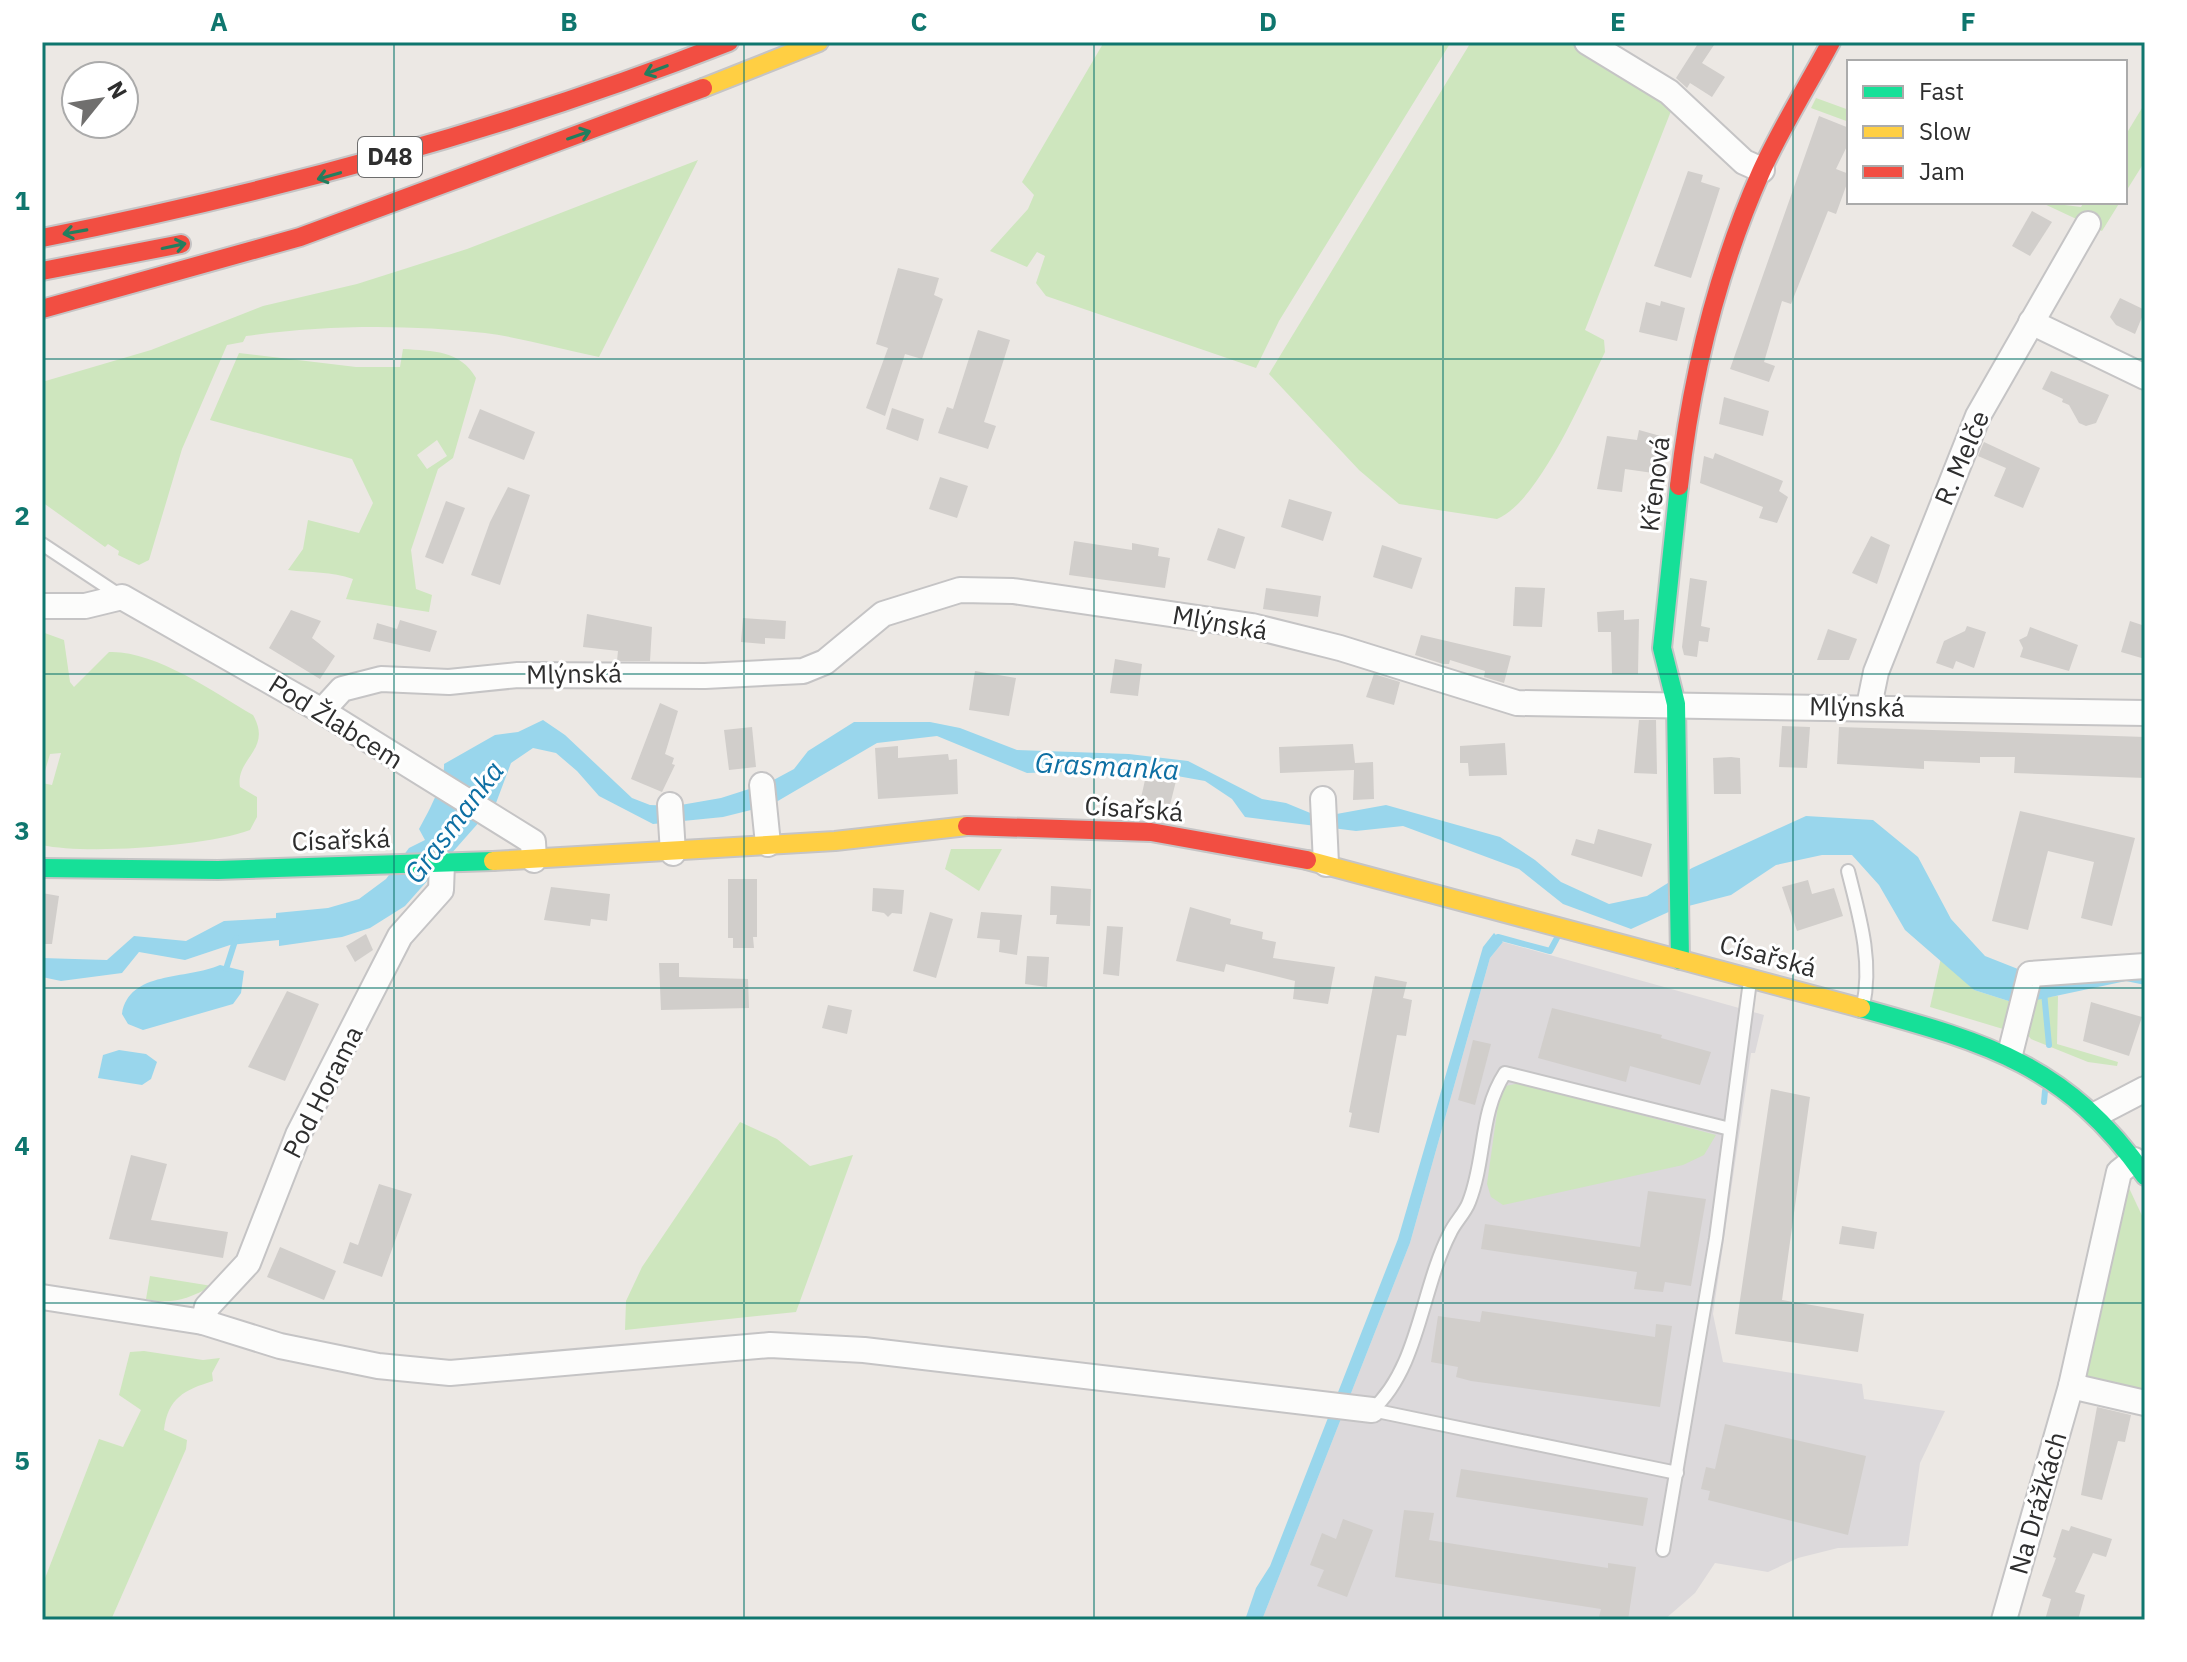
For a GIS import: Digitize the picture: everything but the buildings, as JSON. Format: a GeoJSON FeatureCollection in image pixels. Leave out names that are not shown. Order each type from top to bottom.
{"type":"FeatureCollection","features":[{"type":"Feature","properties":{"kind":"main road","name":"D48"},"geometry":{"type":"LineString","coordinates":[[42,238],[317,179],[507,123],[729,42]]}},
{"type":"Feature","properties":{"kind":"main road","name":"D48"},"geometry":{"type":"LineString","coordinates":[[293,219],[505,160],[629,117],[819,42]]}},
{"type":"Feature","properties":{"kind":"main road","name":"Křenová"},"geometry":{"type":"LineString","coordinates":[[1680,960],[1682,899],[1676,704],[1662,648],[1681,469],[1708,319],[1762,170],[1831,42]]}},
{"type":"Feature","properties":{"kind":"main road"},"geometry":{"type":"LineString","coordinates":[[42,309],[220,262],[300,237],[505,160]]}},
{"type":"Feature","properties":{"kind":"main road"},"geometry":{"type":"LineString","coordinates":[[42,271],[202,240]]}},
{"type":"Feature","properties":{"kind":"main road","name":"Císařská"},"geometry":{"type":"LineString","coordinates":[[42,868],[218,870],[534,860],[835,841],[984,825],[1170,834],[1326,864],[1863,1008],[2010,1054],[2047,1073],[2097,1114],[2140,1168]]}},
{"type":"Feature","properties":{"kind":"street"},"geometry":{"type":"LineString","coordinates":[[1587,42],[1669,92],[1744,162],[1762,170]]}},
{"type":"Feature","properties":{"kind":"street","name":"R. Melče"},"geometry":{"type":"LineString","coordinates":[[1869,706],[1876,672],[1978,416],[2088,224]]}},
{"type":"Feature","properties":{"kind":"street"},"geometry":{"type":"LineString","coordinates":[[2031,322],[2145,377]]}},
{"type":"Feature","properties":{"kind":"street","name":"Mlýnská"},"geometry":{"type":"LineString","coordinates":[[322,711],[342,689],[381,679],[449,682],[518,675],[705,676],[803,671],[825,662],[883,614],[960,590],[1013,591],[1252,626],[1340,648],[1517,703],[1869,706],[2145,713]]}},
{"type":"Feature","properties":{"kind":"street"},"geometry":{"type":"LineString","coordinates":[[42,606],[85,606],[122,597]]}},
{"type":"Feature","properties":{"kind":"street","name":"Pod Žlabcem"},"geometry":{"type":"LineString","coordinates":[[122,597],[322,711],[438,786],[533,842],[534,860]]}},
{"type":"Feature","properties":{"kind":"street"},"geometry":{"type":"LineString","coordinates":[[763,796],[768,844]]}},
{"type":"Feature","properties":{"kind":"street"},"geometry":{"type":"LineString","coordinates":[[671,815],[673,853]]}},
{"type":"Feature","properties":{"kind":"street"},"geometry":{"type":"LineString","coordinates":[[1324,815],[1326,864]]}},
{"type":"Feature","properties":{"kind":"street","name":"Pod Horama"},"geometry":{"type":"LineString","coordinates":[[203,1322],[207,1307],[248,1263],[298,1135],[400,936],[441,890],[442,863]]}},
{"type":"Feature","properties":{"kind":"street"},"geometry":{"type":"LineString","coordinates":[[2010,1054],[2028,980],[2145,966]]}},
{"type":"Feature","properties":{"kind":"street"},"geometry":{"type":"LineString","coordinates":[[2097,1114],[2145,1089]]}},
{"type":"Feature","properties":{"kind":"street","name":"Na Drážkách"},"geometry":{"type":"LineString","coordinates":[[2004,1620],[2071,1386],[2119,1172],[2140,1168]]}},
{"type":"Feature","properties":{"kind":"street"},"geometry":{"type":"LineString","coordinates":[[42,1297],[203,1322],[280,1346],[378,1366],[450,1373],[770,1345],[864,1350],[1372,1410]]}},
{"type":"Feature","properties":{"kind":"street"},"geometry":{"type":"LineString","coordinates":[[2071,1386],[2145,1403]]}},
{"type":"Feature","properties":{"kind":"lane"},"geometry":{"type":"LineString","coordinates":[[42,544],[122,597]]}},
{"type":"Feature","properties":{"kind":"lane"},"geometry":{"type":"LineString","coordinates":[[1848,871],[1864,943],[1867,986],[1863,1008]]}},
{"type":"Feature","properties":{"kind":"lane"},"geometry":{"type":"LineString","coordinates":[[1663,1550],[1730,1129],[1750,978]]}},
{"type":"Feature","properties":{"kind":"lane"},"geometry":{"type":"LineString","coordinates":[[1372,1410],[1390,1393],[1402,1370],[1449,1233],[1469,1203],[1492,1094],[1505,1073],[1730,1129]]}},
{"type":"Feature","properties":{"kind":"lane"},"geometry":{"type":"LineString","coordinates":[[1372,1410],[1677,1473]]}},
{"type":"Feature","properties":{"kind":"shaded area"},"geometry":{"type":"Polygon","coordinates":[[[1503,942],[1764,1015],[1755,1053],[1751,1053],[1713,1314],[1723,1362],[1862,1384],[1864,1399],[1945,1411],[1920,1463],[1908,1546],[1838,1548],[1798,1558],[1768,1572],[1715,1563],[1695,1593],[1664,1620],[1262,1620],[1410,1243],[1490,958],[1503,942]]]}},
{"type":"Feature","properties":{"kind":"green space"},"geometry":{"type":"Polygon","coordinates":[[[1104,42],[1451,42],[1279,321],[1256,368],[1046,296],[1036,283],[1045,256],[1037,252],[1027,267],[990,251],[1028,209],[1034,195],[1022,182],[1104,42]]]}},
{"type":"Feature","properties":{"kind":"green space"},"geometry":{"type":"Polygon","coordinates":[[[1471,42],[1569,42],[1673,106],[1585,330],[1604,340],[1605,352],[1544,470],[1513,509],[1497,519],[1399,504],[1359,470],[1269,374],[1471,42]]]}},
{"type":"Feature","properties":{"kind":"green space"},"geometry":{"type":"Polygon","coordinates":[[[1816,98],[1847,109],[1847,121],[1811,108],[1816,98]]]}},
{"type":"Feature","properties":{"kind":"green space"},"geometry":{"type":"Polygon","coordinates":[[[2145,103],[2145,161],[2127,190],[2127,133],[2145,103]]]}},
{"type":"Feature","properties":{"kind":"green space"},"geometry":{"type":"Polygon","coordinates":[[[698,160],[599,357],[499,335],[426,328],[335,328],[246,336],[243,342],[227,345],[182,449],[149,560],[139,565],[118,555],[119,551],[108,544],[105,547],[42,502],[42,382],[151,350],[263,306],[357,284],[467,249],[698,160]]]}},
{"type":"Feature","properties":{"kind":"green space"},"geometry":{"type":"Polygon","coordinates":[[[2044,204],[2081,207],[2083,204],[2119,204],[2102,231],[2044,204]]]}},
{"type":"Feature","properties":{"kind":"green space"},"geometry":{"type":"Polygon","coordinates":[[[403,349],[435,352],[462,362],[476,378],[453,458],[438,469],[411,550],[416,589],[432,595],[429,612],[346,599],[353,579],[329,573],[288,570],[303,549],[308,520],[359,533],[373,503],[352,459],[210,420],[239,353],[356,367],[400,367],[403,349]],[[437,440],[417,455],[427,469],[447,456],[437,440]]]}},
{"type":"Feature","properties":{"kind":"green space"},"geometry":{"type":"Polygon","coordinates":[[[42,632],[64,640],[70,682],[74,687],[109,652],[127,653],[183,674],[253,715],[259,737],[240,777],[240,787],[257,797],[257,817],[250,830],[231,836],[147,847],[87,849],[42,845],[42,783],[52,785],[61,753],[50,754],[42,781],[42,632]]]}},
{"type":"Feature","properties":{"kind":"green space"},"geometry":{"type":"Polygon","coordinates":[[[951,849],[1002,849],[979,891],[945,869],[951,849]]]}},
{"type":"Feature","properties":{"kind":"green space"},"geometry":{"type":"Polygon","coordinates":[[[1941,958],[1974,990],[2018,1004],[2003,1029],[1930,1007],[1941,958]]]}},
{"type":"Feature","properties":{"kind":"green space"},"geometry":{"type":"Polygon","coordinates":[[[2058,996],[2057,1044],[2118,1062],[2117,1066],[2088,1062],[2031,1039],[2026,1033],[2031,998],[2058,996]]]}},
{"type":"Feature","properties":{"kind":"green space"},"geometry":{"type":"Polygon","coordinates":[[[1521,1083],[1716,1135],[1704,1155],[1683,1165],[1503,1205],[1491,1197],[1487,1184],[1499,1098],[1505,1086],[1521,1083]]]}},
{"type":"Feature","properties":{"kind":"green space"},"geometry":{"type":"Polygon","coordinates":[[[740,1122],[777,1139],[810,1166],[853,1155],[796,1312],[625,1330],[626,1301],[642,1267],[740,1122]]]}},
{"type":"Feature","properties":{"kind":"green space"},"geometry":{"type":"Polygon","coordinates":[[[2129,1188],[2145,1222],[2145,1396],[2084,1382],[2129,1188]]]}},
{"type":"Feature","properties":{"kind":"green space"},"geometry":{"type":"Polygon","coordinates":[[[150,1276],[212,1286],[180,1300],[155,1301],[146,1299],[150,1276]]]}},
{"type":"Feature","properties":{"kind":"green space"},"geometry":{"type":"Polygon","coordinates":[[[144,1351],[203,1360],[220,1358],[212,1373],[213,1381],[186,1392],[169,1410],[164,1430],[187,1440],[186,1449],[111,1620],[42,1620],[42,1586],[99,1439],[123,1447],[141,1410],[119,1395],[130,1352],[144,1351]]]}},
{"type":"Feature","properties":{"kind":"water","name":"Grasmanka"},"geometry":{"type":"Polygon","coordinates":[[[543,720],[565,735],[632,798],[650,805],[675,806],[721,798],[768,783],[794,769],[808,751],[854,722],[930,722],[960,728],[1017,750],[1129,754],[1188,761],[1262,799],[1286,803],[1320,817],[1386,805],[1500,837],[1561,882],[1609,904],[1647,896],[1692,868],[1806,816],[1873,820],[1918,857],[1951,919],[1985,956],[2023,971],[2145,971],[2145,985],[2126,981],[2018,1004],[1974,990],[1905,930],[1879,885],[1852,855],[1822,855],[1776,865],[1731,895],[1673,910],[1631,929],[1563,904],[1519,869],[1403,826],[1356,831],[1245,817],[1232,799],[1205,781],[1138,769],[1027,773],[937,736],[877,743],[771,805],[723,817],[653,824],[599,796],[556,753],[533,748],[511,763],[496,803],[405,906],[370,928],[342,937],[279,946],[279,940],[230,945],[185,960],[139,952],[122,973],[61,981],[42,977],[42,958],[107,960],[134,936],[186,941],[224,921],[276,918],[276,913],[328,908],[359,899],[386,879],[409,848],[425,840],[419,829],[439,788],[444,764],[495,735],[518,732],[543,720]]]}},
{"type":"Feature","properties":{"kind":"water"},"geometry":{"type":"Polygon","coordinates":[[[1494,933],[1503,942],[1490,958],[1410,1243],[1262,1620],[1245,1620],[1256,1588],[1270,1566],[1398,1239],[1483,947],[1494,933]]]}},
{"type":"Feature","properties":{"kind":"water"},"geometry":{"type":"Polygon","coordinates":[[[220,965],[244,971],[241,993],[233,1004],[143,1030],[128,1024],[122,1014],[127,1000],[147,983],[220,965]]]}},
{"type":"Feature","properties":{"kind":"water"},"geometry":{"type":"Polygon","coordinates":[[[119,1050],[146,1054],[157,1062],[151,1079],[142,1085],[98,1078],[103,1055],[119,1050]]]}},
{"type":"Feature","properties":{"kind":"waterway"},"geometry":{"type":"LineString","coordinates":[[1493,944],[1498,937],[1550,951],[1557,938]]}},
{"type":"Feature","properties":{"kind":"waterway"},"geometry":{"type":"LineString","coordinates":[[226,969],[236,938]]}},
{"type":"Feature","properties":{"kind":"waterway"},"geometry":{"type":"LineString","coordinates":[[2044,992],[2049,1045]]}},
{"type":"Feature","properties":{"kind":"waterway"},"geometry":{"type":"LineString","coordinates":[[2044,1102],[2045,1091]]}},
{"type":"Feature","properties":{"kind":"traffic: fast"},"geometry":{"type":"LineString","coordinates":[[1679,486],[1662,648],[1676,704],[1680,960]]}},
{"type":"Feature","properties":{"kind":"traffic: fast"},"geometry":{"type":"LineString","coordinates":[[42,868],[218,870],[493,861]]}},
{"type":"Feature","properties":{"kind":"traffic: fast"},"geometry":{"type":"LineString","coordinates":[[1861,1008],[1947,1033],[2021,1063],[2085,1107],[2145,1176]]}},
{"type":"Feature","properties":{"kind":"traffic: slow"},"geometry":{"type":"LineString","coordinates":[[703,88],[819,42]]}},
{"type":"Feature","properties":{"kind":"traffic: slow"},"geometry":{"type":"LineString","coordinates":[[493,861],[835,841],[967,826]]}},
{"type":"Feature","properties":{"kind":"traffic: slow"},"geometry":{"type":"LineString","coordinates":[[1307,860],[1861,1008]]}},
{"type":"Feature","properties":{"kind":"traffic: jam"},"geometry":{"type":"LineString","coordinates":[[42,238],[217,200],[390,155],[561,103],[729,42]]}},
{"type":"Feature","properties":{"kind":"traffic: jam"},"geometry":{"type":"LineString","coordinates":[[1679,486],[1699,366],[1731,248],[1769,156],[1831,42]]}},
{"type":"Feature","properties":{"kind":"traffic: jam"},"geometry":{"type":"LineString","coordinates":[[42,309],[300,237],[703,88]]}},
{"type":"Feature","properties":{"kind":"traffic: jam"},"geometry":{"type":"LineString","coordinates":[[42,271],[181,244]]}},
{"type":"Feature","properties":{"kind":"traffic: jam"},"geometry":{"type":"LineString","coordinates":[[967,826],[1151,832],[1307,860]]}}]}
